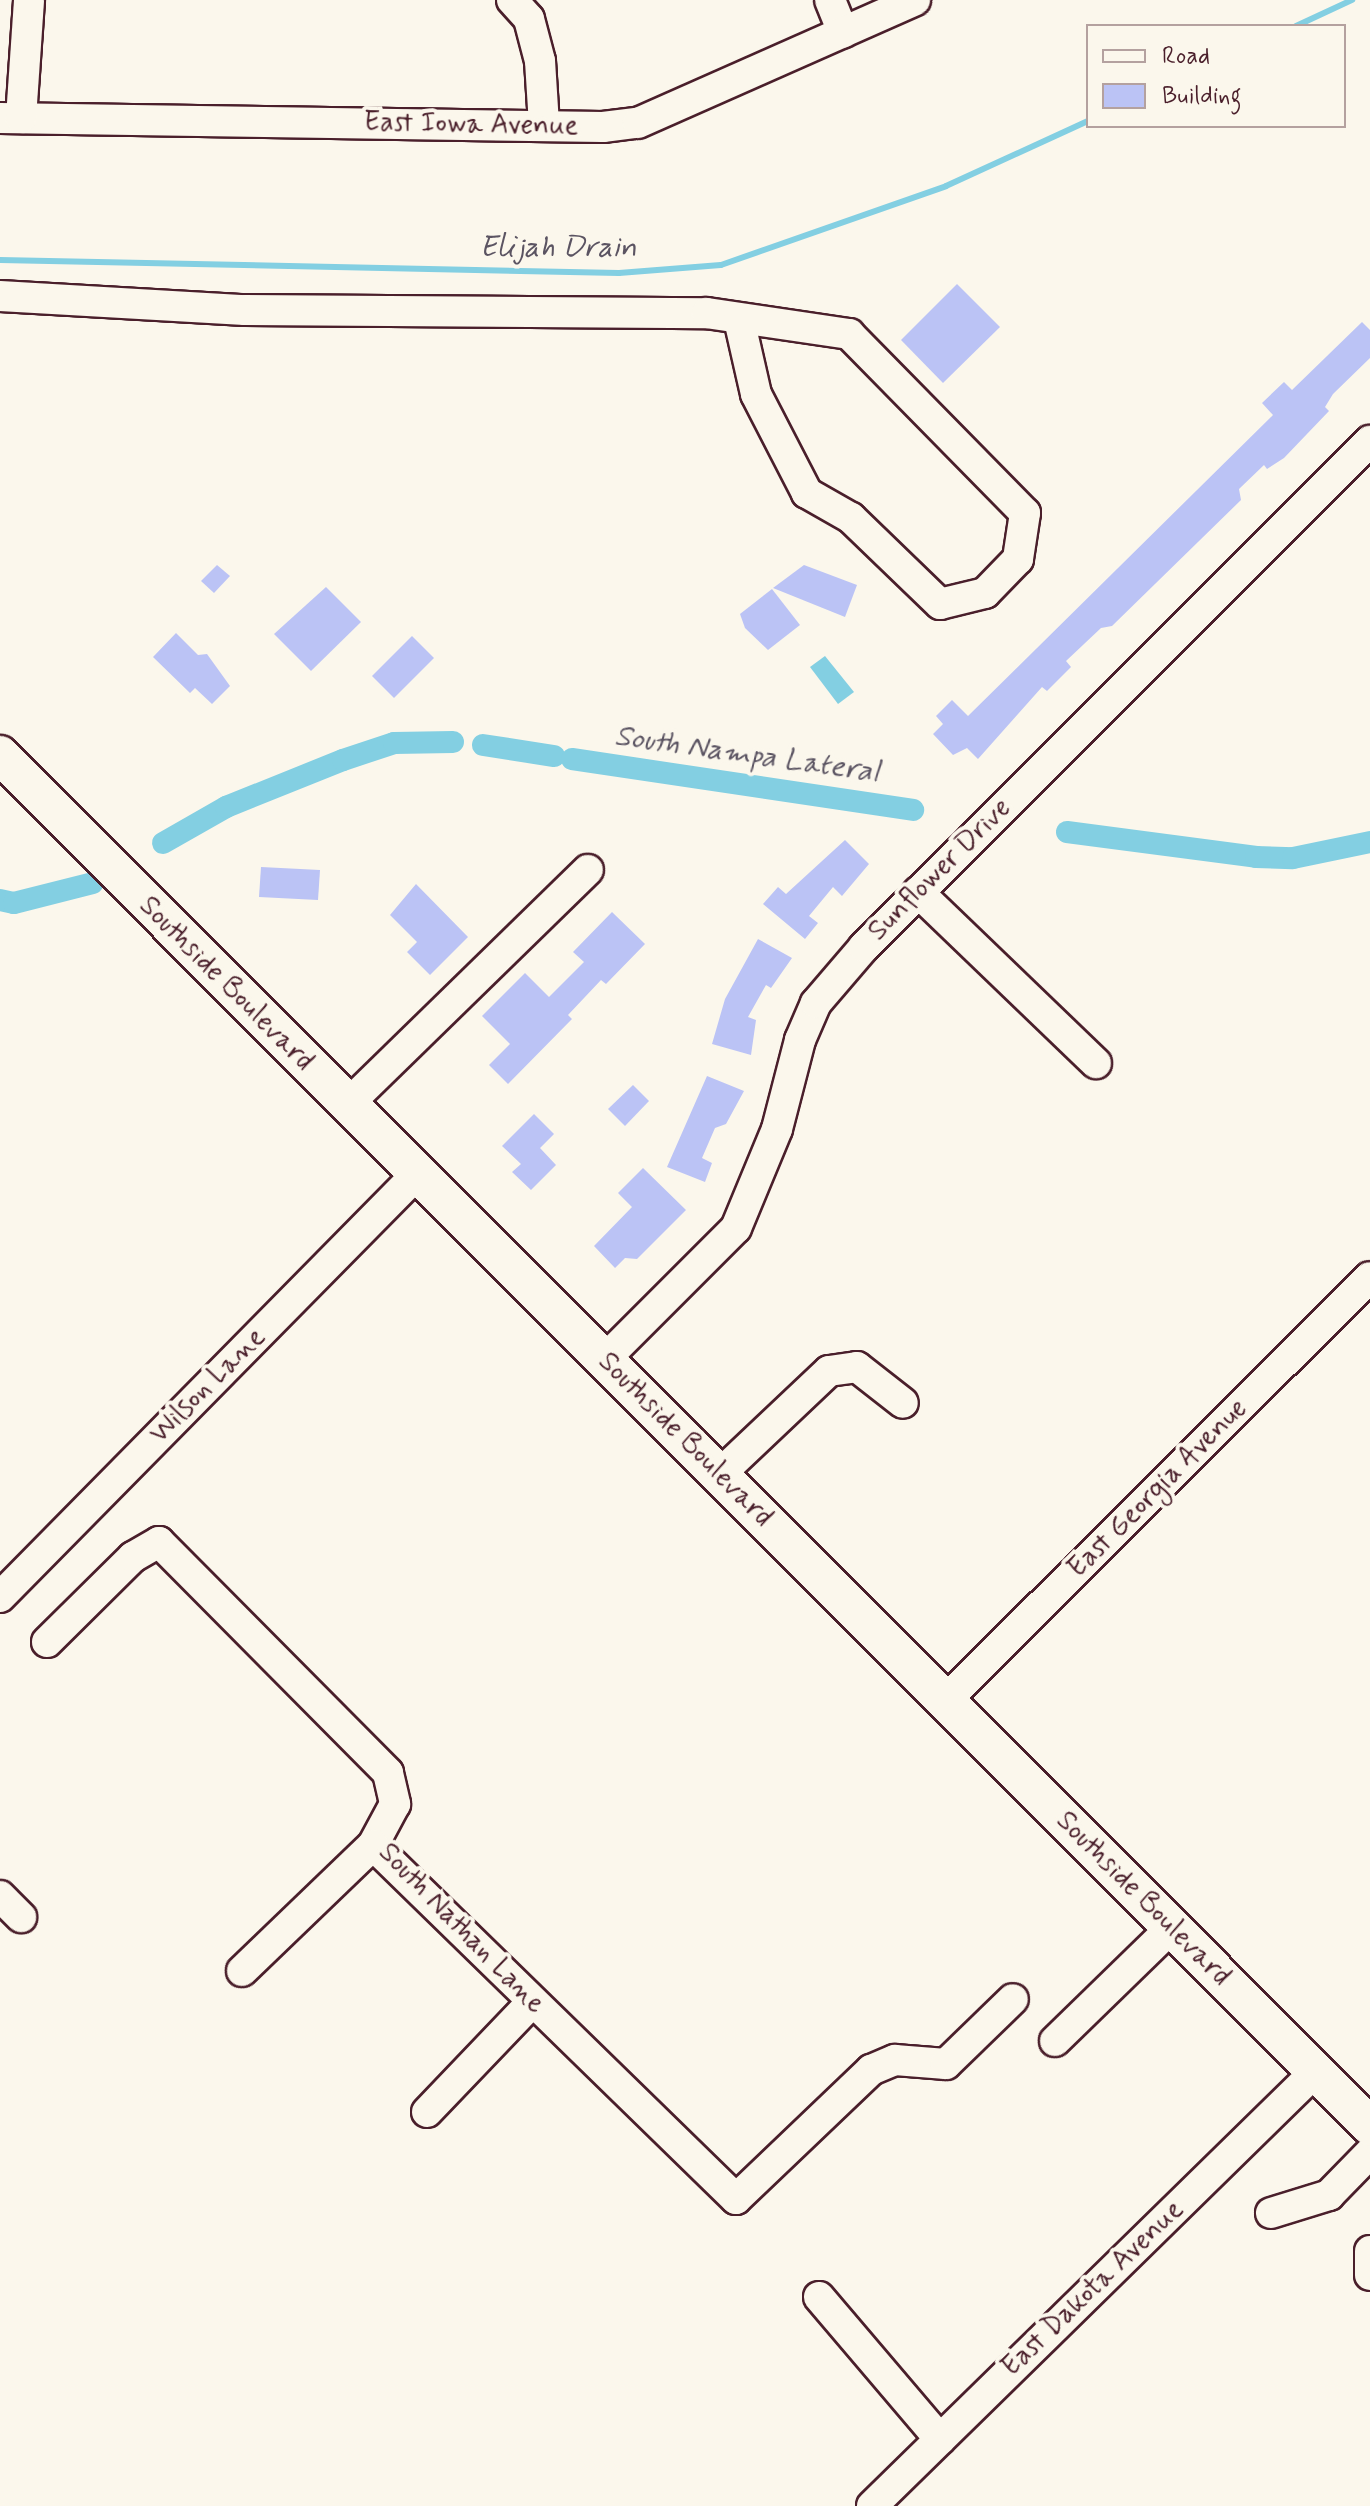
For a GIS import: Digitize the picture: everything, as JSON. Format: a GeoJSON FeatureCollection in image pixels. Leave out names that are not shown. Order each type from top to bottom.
{"type":"FeatureCollection","features":[{"type":"Feature","properties":{"kind":"main road","name":"Southside Boulevard"},"geometry":{"type":"LineString","coordinates":[[0,755],[415,1176],[605,1359],[1370,2126]]}},
{"type":"Feature","properties":{"kind":"street"},"geometry":{"type":"LineString","coordinates":[[11,118],[29,0]]}},
{"type":"Feature","properties":{"kind":"street"},"geometry":{"type":"LineString","coordinates":[[512,0],[529,19],[540,61],[544,125]]}},
{"type":"Feature","properties":{"kind":"street"},"geometry":{"type":"LineString","coordinates":[[830,0],[843,33]]}},
{"type":"Feature","properties":{"kind":"street","name":"East Iowa Avenue"},"geometry":{"type":"LineString","coordinates":[[11,118],[544,125],[638,123],[915,0]]}},
{"type":"Feature","properties":{"kind":"street"},"geometry":{"type":"LineString","coordinates":[[0,296],[245,310],[707,313],[849,334],[1025,513],[1018,559],[985,593],[940,604],[851,518],[807,493],[756,394],[739,319]]}},
{"type":"Feature","properties":{"kind":"street","name":"Sunflower Drive"},"geometry":{"type":"LineString","coordinates":[[605,1359],[736,1228],[777,1129],[800,1040],[816,1003],[918,892],[1370,441]]}},
{"type":"Feature","properties":{"kind":"street"},"geometry":{"type":"LineString","coordinates":[[346,1106],[588,870]]}},
{"type":"Feature","properties":{"kind":"street"},"geometry":{"type":"LineString","coordinates":[[918,892],[1096,1063]]}},
{"type":"Feature","properties":{"kind":"street","name":"Wilson Lane"},"geometry":{"type":"LineString","coordinates":[[0,1597],[415,1176]]}},
{"type":"Feature","properties":{"kind":"street","name":"East Georgia Avenue"},"geometry":{"type":"LineString","coordinates":[[945,1701],[1370,1277]]}},
{"type":"Feature","properties":{"kind":"street"},"geometry":{"type":"LineString","coordinates":[[720,1474],[829,1371],[857,1367],[903,1403]]}},
{"type":"Feature","properties":{"kind":"street","name":"South Nathan Lane"},"geometry":{"type":"LineString","coordinates":[[47,1642],[133,1557],[159,1542],[388,1773],[395,1804],[373,1845],[736,2199],[871,2070],[895,2060],[946,2064],[1013,1999]]}},
{"type":"Feature","properties":{"kind":"street"},"geometry":{"type":"LineString","coordinates":[[242,1971],[373,1845]]}},
{"type":"Feature","properties":{"kind":"street"},"geometry":{"type":"LineString","coordinates":[[1055,2041],[1171,1928]]}},
{"type":"Feature","properties":{"kind":"street"},"geometry":{"type":"LineString","coordinates":[[427,2112],[532,2002]]}},
{"type":"Feature","properties":{"kind":"street","name":"East Dakota Avenue"},"geometry":{"type":"LineString","coordinates":[[872,2506],[1315,2072]]}},
{"type":"Feature","properties":{"kind":"street"},"geometry":{"type":"LineString","coordinates":[[1271,2213],[1329,2195],[1370,2153]]}},
{"type":"Feature","properties":{"kind":"street"},"geometry":{"type":"LineString","coordinates":[[1370,2251],[1370,2275]]}},
{"type":"Feature","properties":{"kind":"street"},"geometry":{"type":"LineString","coordinates":[[819,2297],[940,2439]]}},
{"type":"Feature","properties":{"kind":"water"},"geometry":{"type":"Polygon","coordinates":[[[825,656],[854,692],[838,704],[810,667],[825,656]]]}},
{"type":"Feature","properties":{"kind":"building"},"geometry":{"type":"Polygon","coordinates":[[[957,284],[1000,327],[943,383],[901,340],[957,284]]]}},
{"type":"Feature","properties":{"kind":"building"},"geometry":{"type":"Polygon","coordinates":[[[1362,322],[1370,330],[1370,358],[1333,394],[1325,407],[1329,411],[1284,458],[1267,469],[1264,465],[1239,489],[1241,500],[1112,626],[1101,628],[1066,661],[1071,667],[1047,691],[1042,687],[978,759],[967,748],[953,755],[933,734],[943,724],[936,716],[952,700],[968,716],[1273,415],[1262,403],[1284,382],[1292,390],[1362,322]]]}},
{"type":"Feature","properties":{"kind":"building"},"geometry":{"type":"Polygon","coordinates":[[[217,565],[230,576],[214,593],[201,581],[217,565]]]}},
{"type":"Feature","properties":{"kind":"building"},"geometry":{"type":"Polygon","coordinates":[[[804,565],[857,585],[845,617],[773,588],[804,565]]]}},
{"type":"Feature","properties":{"kind":"building"},"geometry":{"type":"Polygon","coordinates":[[[326,587],[361,622],[311,671],[274,634],[326,587]]]}},
{"type":"Feature","properties":{"kind":"building"},"geometry":{"type":"Polygon","coordinates":[[[772,589],[800,625],[768,650],[745,628],[740,614],[772,589]]]}},
{"type":"Feature","properties":{"kind":"building"},"geometry":{"type":"Polygon","coordinates":[[[176,633],[198,655],[207,654],[230,686],[212,704],[195,688],[190,693],[153,657],[176,633]]]}},
{"type":"Feature","properties":{"kind":"building"},"geometry":{"type":"Polygon","coordinates":[[[412,636],[434,658],[394,698],[372,676],[412,636]]]}},
{"type":"Feature","properties":{"kind":"building"},"geometry":{"type":"Polygon","coordinates":[[[845,840],[869,864],[842,896],[833,887],[809,916],[818,923],[805,939],[763,904],[778,887],[786,894],[845,840]]]}},
{"type":"Feature","properties":{"kind":"building"},"geometry":{"type":"Polygon","coordinates":[[[261,867],[320,870],[318,900],[259,897],[261,867]]]}},
{"type":"Feature","properties":{"kind":"building"},"geometry":{"type":"Polygon","coordinates":[[[416,884],[468,937],[430,975],[407,952],[417,942],[390,915],[416,884]]]}},
{"type":"Feature","properties":{"kind":"building"},"geometry":{"type":"Polygon","coordinates":[[[612,912],[645,944],[606,984],[601,980],[568,1015],[572,1019],[508,1084],[489,1065],[510,1044],[482,1016],[525,973],[549,997],[584,962],[573,952],[612,912]]]}},
{"type":"Feature","properties":{"kind":"building"},"geometry":{"type":"Polygon","coordinates":[[[758,939],[792,958],[771,988],[766,985],[748,1017],[756,1020],[751,1055],[712,1044],[725,999],[758,939]]]}},
{"type":"Feature","properties":{"kind":"building"},"geometry":{"type":"Polygon","coordinates":[[[707,1076],[744,1091],[726,1124],[715,1128],[702,1158],[712,1163],[705,1182],[667,1167],[707,1076]]]}},
{"type":"Feature","properties":{"kind":"building"},"geometry":{"type":"Polygon","coordinates":[[[633,1085],[649,1101],[625,1126],[608,1109],[633,1085]]]}},
{"type":"Feature","properties":{"kind":"building"},"geometry":{"type":"Polygon","coordinates":[[[534,1114],[554,1134],[540,1148],[556,1165],[531,1190],[512,1172],[521,1164],[502,1146],[534,1114]]]}},
{"type":"Feature","properties":{"kind":"building"},"geometry":{"type":"Polygon","coordinates":[[[643,1168],[686,1210],[637,1259],[625,1258],[615,1268],[594,1246],[632,1207],[618,1193],[643,1168]]]}},
{"type":"Feature","properties":{"kind":"waterway","name":"Elijah Drain"},"geometry":{"type":"LineString","coordinates":[[1300,24],[1352,0]]}},
{"type":"Feature","properties":{"kind":"waterway","name":"Elijah Drain"},"geometry":{"type":"LineString","coordinates":[[0,260],[619,273],[721,265],[946,186],[1086,122]]}},
{"type":"Feature","properties":{"kind":"waterway","name":"South Nampa Lateral"},"geometry":{"type":"LineString","coordinates":[[163,843],[226,807],[343,760],[394,743],[453,742]]}},
{"type":"Feature","properties":{"kind":"waterway","name":"South Nampa Lateral"},"geometry":{"type":"LineString","coordinates":[[483,745],[554,756]]}},
{"type":"Feature","properties":{"kind":"waterway","name":"South Nampa Lateral"},"geometry":{"type":"LineString","coordinates":[[572,759],[913,810]]}},
{"type":"Feature","properties":{"kind":"waterway","name":"South Nampa Lateral"},"geometry":{"type":"LineString","coordinates":[[1067,832],[1256,857],[1293,858],[1370,842]]}},
{"type":"Feature","properties":{"kind":"waterway","name":"South Nampa Lateral"},"geometry":{"type":"LineString","coordinates":[[0,900],[14,903],[93,883]]}}]}
